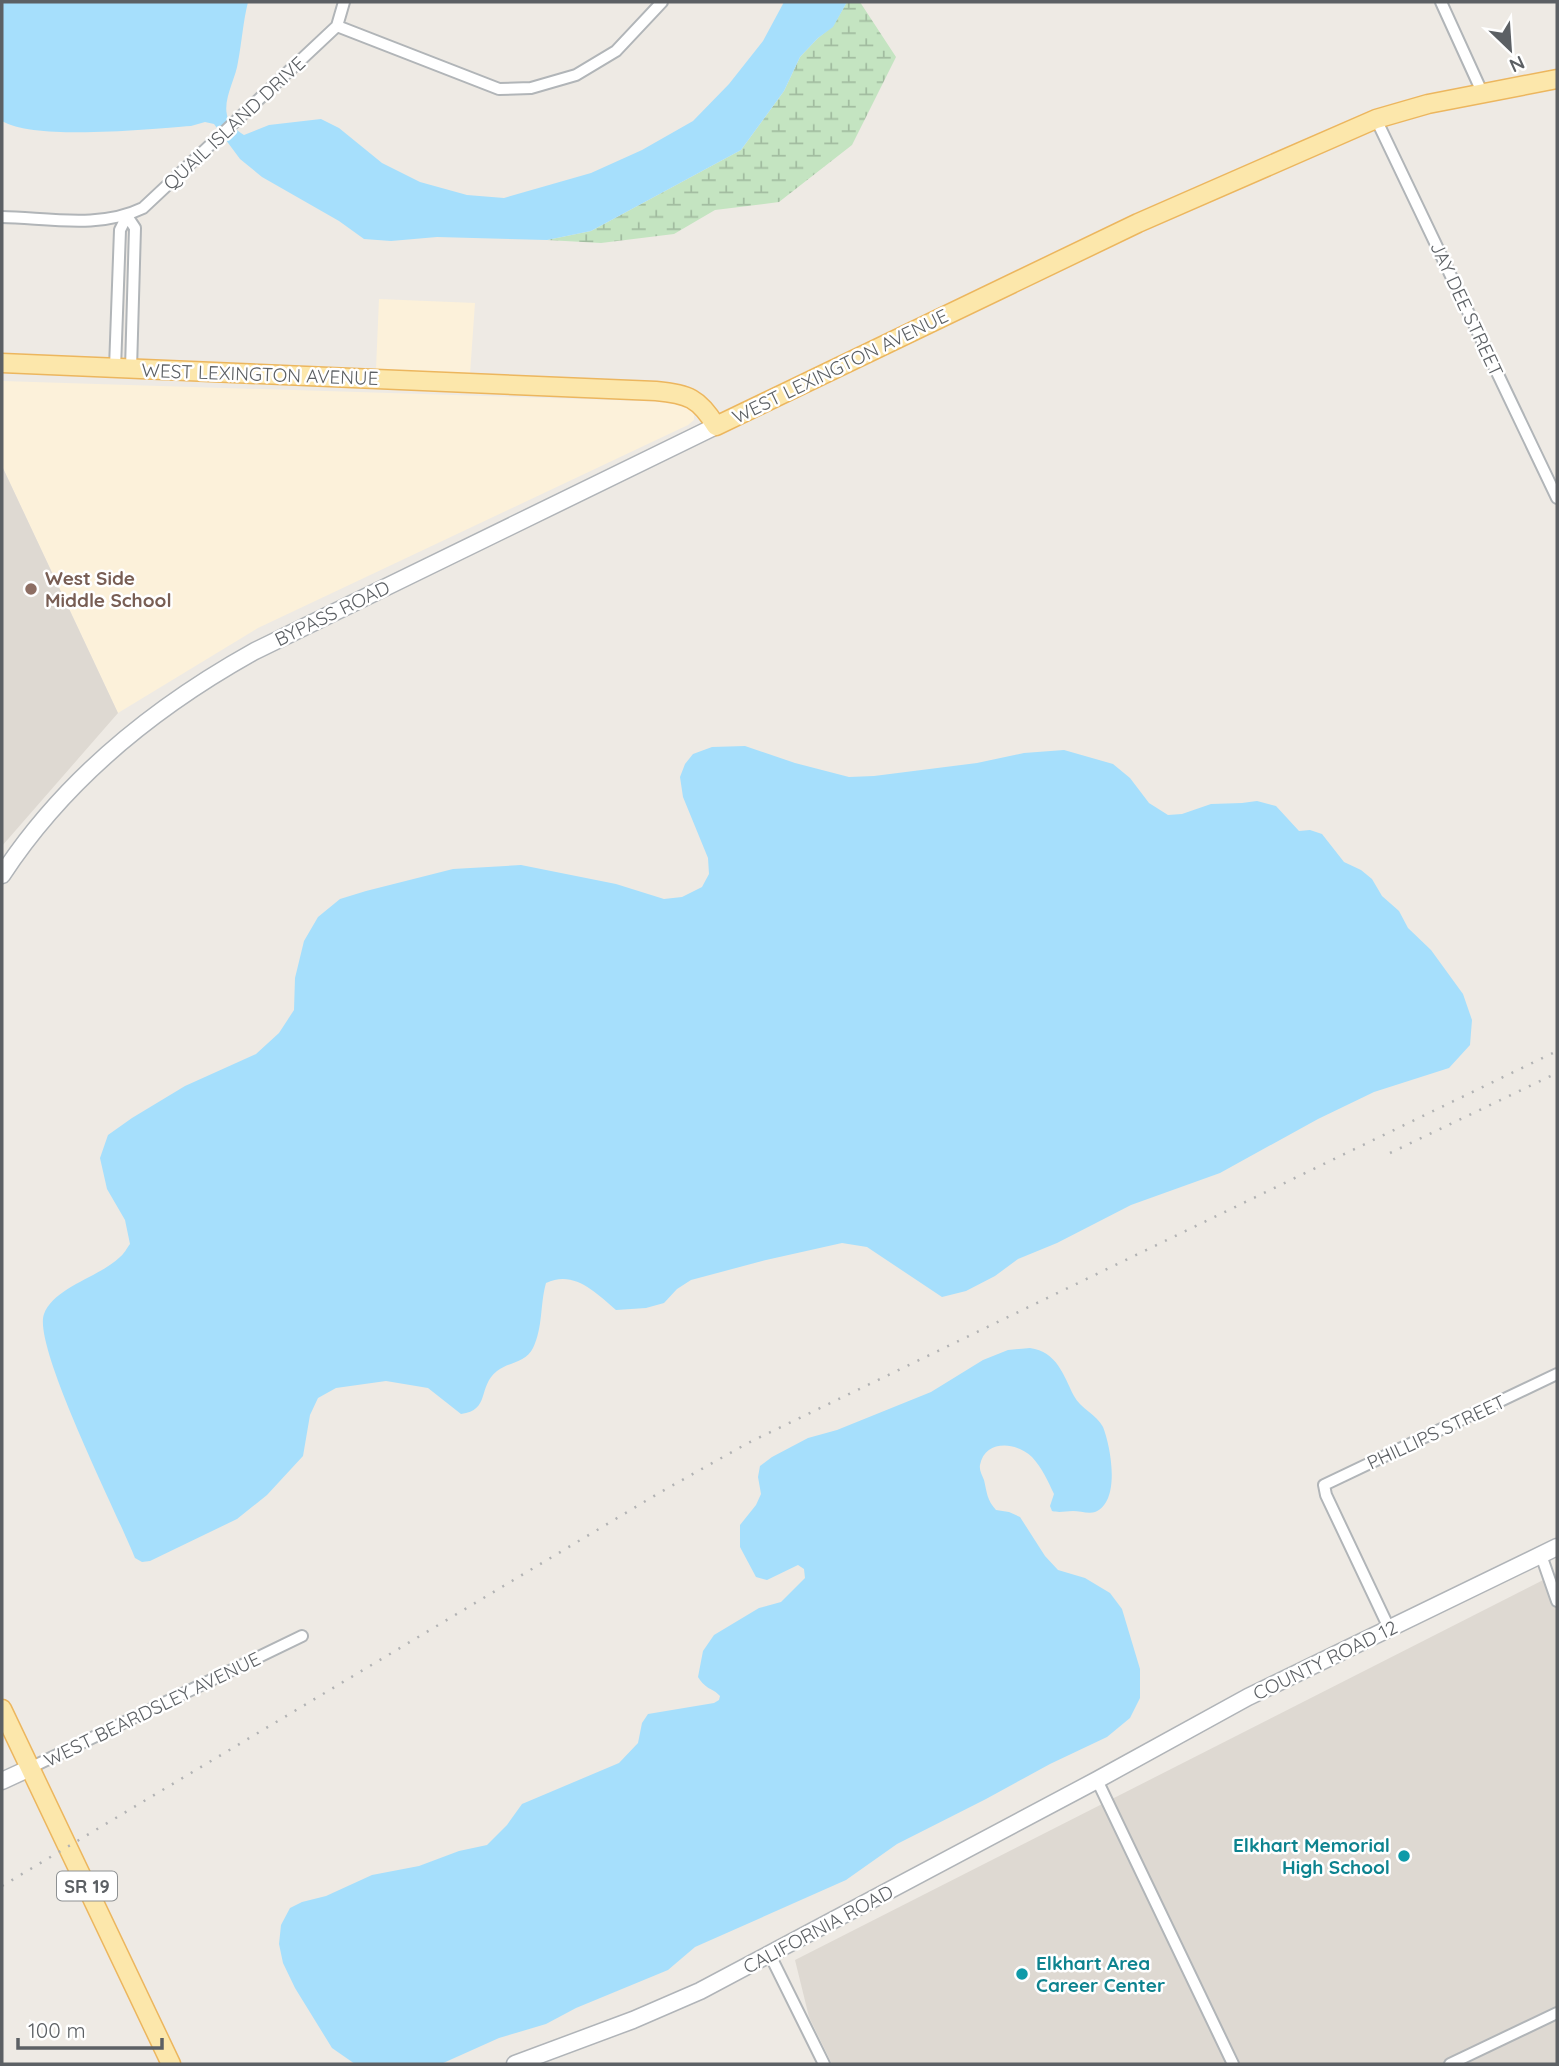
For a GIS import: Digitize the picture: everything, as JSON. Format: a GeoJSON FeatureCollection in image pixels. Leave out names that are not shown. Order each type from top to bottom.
{"type":"FeatureCollection","features":[{"type":"Feature","properties":{"kind":"main road","name":"WEST LEXINGTON AVENUE"},"geometry":{"type":"LineString","coordinates":[[2,363],[656,391],[677,393],[698,402],[716,426],[1138,223],[1376,119],[1482,92],[1557,79]]}},
{"type":"Feature","properties":{"kind":"main road","name":"BYPASS ROAD"},"geometry":{"type":"LineString","coordinates":[[2,875],[43,821],[101,760],[147,721],[223,669],[284,636],[716,426]]}},
{"type":"Feature","properties":{"kind":"main road","name":"COUNTY ROAD 12"},"geometry":{"type":"LineString","coordinates":[[1097,1780],[1248,1697],[1557,1548]]}},
{"type":"Feature","properties":{"kind":"main road","name":"SR 19"},"geometry":{"type":"LineString","coordinates":[[2,1709],[171,2064]]}},
{"type":"Feature","properties":{"kind":"main road","name":"WEST BEARDSLEY AVENUE"},"geometry":{"type":"LineString","coordinates":[[2,1781],[30,1768]]}},
{"type":"Feature","properties":{"kind":"main road","name":"CALIFORNIA ROAD"},"geometry":{"type":"LineString","coordinates":[[526,2062],[700,1990],[1097,1780]]}},
{"type":"Feature","properties":{"kind":"street"},"geometry":{"type":"LineString","coordinates":[[344,2],[337,26],[499,89],[531,88],[576,75],[616,51],[662,2]]}},
{"type":"Feature","properties":{"kind":"street"},"geometry":{"type":"LineString","coordinates":[[1441,2],[1482,92]]}},
{"type":"Feature","properties":{"kind":"street","name":"QUAIL ISLAND DRIVE"},"geometry":{"type":"LineString","coordinates":[[127,216],[143,208],[337,26]]}},
{"type":"Feature","properties":{"kind":"street","name":"JAY DEE STREET"},"geometry":{"type":"LineString","coordinates":[[1376,119],[1557,498]]}},
{"type":"Feature","properties":{"kind":"street"},"geometry":{"type":"LineString","coordinates":[[2,216],[103,221],[127,216],[135,228],[123,368]]}},
{"type":"Feature","properties":{"kind":"street","name":"PHILLIPS STREET"},"geometry":{"type":"LineString","coordinates":[[1389,1629],[1326,1495],[1324,1485],[1557,1374]]}},
{"type":"Feature","properties":{"kind":"street"},"geometry":{"type":"LineString","coordinates":[[1541,1555],[1557,1601]]}},
{"type":"Feature","properties":{"kind":"street","name":"WEST BEARDSLEY AVENUE"},"geometry":{"type":"LineString","coordinates":[[30,1768],[302,1636]]}},
{"type":"Feature","properties":{"kind":"street"},"geometry":{"type":"LineString","coordinates":[[1097,1780],[1233,2064]]}},
{"type":"Feature","properties":{"kind":"street"},"geometry":{"type":"LineString","coordinates":[[770,1955],[824,2064]]}},
{"type":"Feature","properties":{"kind":"street"},"geometry":{"type":"LineString","coordinates":[[1450,2064],[1557,2013]]}},
{"type":"Feature","properties":{"kind":"shaded area"},"geometry":{"type":"Polygon","coordinates":[[[379,299],[475,303],[470,374],[376,369],[379,299]]]}},
{"type":"Feature","properties":{"kind":"shaded area"},"geometry":{"type":"Polygon","coordinates":[[[2,381],[675,402],[690,408],[694,420],[258,628],[118,713],[2,466],[2,381]]]}},
{"type":"Feature","properties":{"kind":"shaded area","name":"West Side Middle School"},"geometry":{"type":"Polygon","coordinates":[[[2,466],[118,713],[2,846],[2,466]]]}},
{"type":"Feature","properties":{"kind":"shaded area"},"geometry":{"type":"Polygon","coordinates":[[[1557,1573],[1557,2064],[832,2064],[809,2017],[795,1960],[1557,1573]]]}},
{"type":"Feature","properties":{"kind":"green space"},"geometry":{"type":"Polygon","coordinates":[[[847,2],[860,2],[896,57],[852,145],[779,202],[715,210],[674,234],[601,243],[547,240],[591,231],[741,150],[784,91],[800,57],[833,26],[847,2]]]}},
{"type":"Feature","properties":{"kind":"water"},"geometry":{"type":"Polygon","coordinates":[[[2,2],[248,2],[237,68],[226,109],[233,127],[244,135],[269,125],[321,119],[339,128],[382,163],[420,182],[467,195],[504,198],[591,173],[642,150],[693,121],[729,84],[763,41],[784,2],[847,2],[833,27],[800,57],[784,91],[741,150],[591,231],[547,240],[437,237],[391,241],[364,239],[339,221],[262,177],[240,159],[214,124],[205,122],[191,126],[66,132],[40,131],[2,121],[2,2]]]}},
{"type":"Feature","properties":{"kind":"water"},"geometry":{"type":"Polygon","coordinates":[[[745,746],[849,777],[874,776],[977,763],[1024,753],[1064,750],[1113,764],[1130,778],[1149,803],[1168,815],[1182,814],[1211,804],[1257,801],[1276,806],[1299,831],[1310,830],[1322,834],[1344,862],[1372,879],[1382,896],[1399,911],[1408,928],[1431,950],[1463,994],[1472,1020],[1470,1045],[1449,1068],[1374,1092],[1318,1119],[1220,1173],[1131,1205],[1057,1243],[1018,1259],[995,1276],[966,1291],[942,1297],[867,1247],[842,1243],[691,1280],[677,1289],[664,1303],[646,1308],[616,1310],[592,1290],[575,1281],[566,1279],[546,1283],[533,1348],[526,1357],[501,1368],[491,1377],[476,1408],[461,1414],[428,1388],[386,1381],[336,1388],[318,1398],[310,1415],[303,1456],[267,1495],[237,1519],[150,1561],[142,1562],[135,1558],[63,1394],[44,1332],[44,1314],[49,1305],[67,1289],[111,1264],[130,1244],[125,1220],[107,1189],[100,1158],[108,1135],[185,1086],[256,1054],[279,1033],[294,1010],[295,978],[304,941],[318,917],[340,899],[453,869],[521,865],[616,884],[664,899],[682,897],[702,887],[709,874],[708,858],[683,797],[680,777],[693,754],[712,747],[745,746]]]}},
{"type":"Feature","properties":{"kind":"water"},"geometry":{"type":"Polygon","coordinates":[[[1030,1348],[1053,1359],[1077,1400],[1103,1427],[1112,1473],[1108,1497],[1103,1506],[1095,1512],[1052,1511],[1050,1506],[1054,1494],[1042,1470],[1026,1452],[1010,1446],[995,1447],[988,1451],[983,1457],[980,1471],[989,1500],[996,1510],[1020,1517],[1045,1556],[1058,1570],[1085,1578],[1110,1593],[1122,1609],[1140,1669],[1140,1698],[1130,1718],[1107,1737],[897,1844],[846,1880],[695,1947],[668,1970],[576,2008],[546,2024],[499,2038],[441,2064],[355,2064],[332,2048],[283,1963],[279,1944],[281,1925],[290,1908],[326,1896],[372,1875],[419,1866],[459,1851],[487,1845],[507,1825],[522,1804],[619,1763],[638,1743],[642,1723],[648,1714],[719,1700],[720,1696],[704,1685],[698,1677],[703,1651],[714,1635],[759,1608],[781,1602],[805,1578],[804,1569],[798,1565],[767,1580],[756,1577],[740,1547],[740,1525],[761,1494],[758,1477],[760,1466],[808,1438],[837,1430],[931,1392],[983,1360],[1008,1350],[1030,1348]]]}},
{"type":"Feature","properties":{"kind":"railway"},"geometry":{"type":"LineString","coordinates":[[2,1886],[659,1493],[748,1443],[1557,1051]]}},
{"type":"Feature","properties":{"kind":"railway"},"geometry":{"type":"LineString","coordinates":[[1390,1153],[1557,1073]]}},
{"type":"Feature","properties":{"kind":"place","name":"West Side Middle School"},"geometry":{"type":"Point","coordinates":[31,589]}},
{"type":"Feature","properties":{"kind":"place","name":"Elkhart Memorial High School"},"geometry":{"type":"Point","coordinates":[1404,1856]}},
{"type":"Feature","properties":{"kind":"place","name":"Elkhart Area Career Center"},"geometry":{"type":"Point","coordinates":[1022,1974]}}]}
